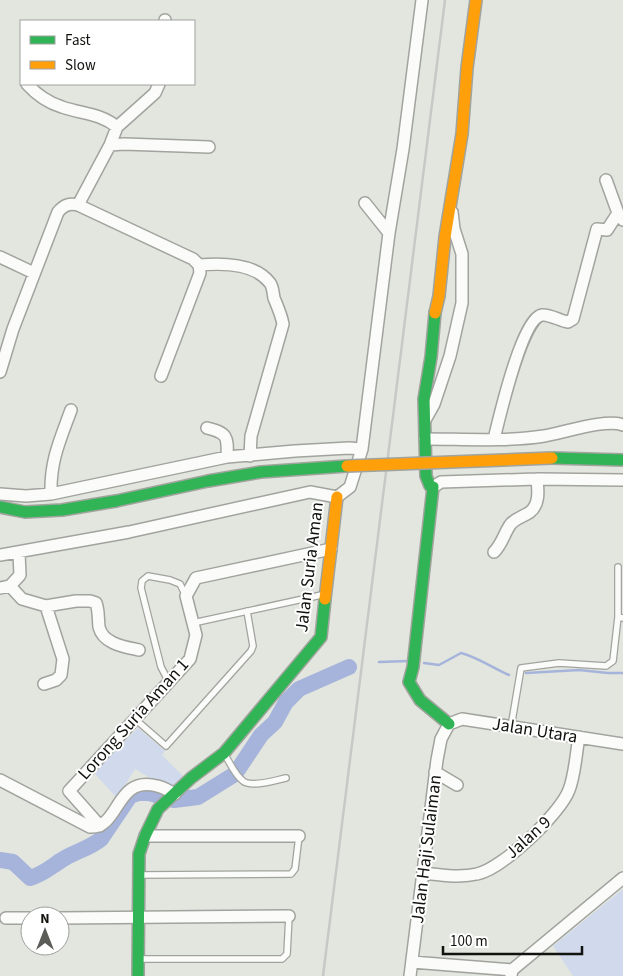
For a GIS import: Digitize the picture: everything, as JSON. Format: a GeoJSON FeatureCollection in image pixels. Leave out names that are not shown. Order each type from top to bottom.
{"type":"FeatureCollection","features":[{"type":"Feature","properties":{"kind":"street"},"geometry":{"type":"LineString","coordinates":[[337,497],[350,487],[362,449],[389,233],[403,149],[422,0]]}},
{"type":"Feature","properties":{"kind":"street"},"geometry":{"type":"LineString","coordinates":[[433,487],[430,486],[426,476],[424,399],[431,357],[434,316],[439,296],[444,237],[462,134],[467,68],[476,0]]}},
{"type":"Feature","properties":{"kind":"street"},"geometry":{"type":"LineString","coordinates":[[28,85],[36,94],[62,107],[95,114],[117,126]]}},
{"type":"Feature","properties":{"kind":"street"},"geometry":{"type":"LineString","coordinates":[[78,205],[110,145],[117,126],[155,93],[159,85]]}},
{"type":"Feature","properties":{"kind":"street"},"geometry":{"type":"LineString","coordinates":[[110,145],[209,147]]}},
{"type":"Feature","properties":{"kind":"street"},"geometry":{"type":"LineString","coordinates":[[494,439],[514,363],[532,324],[536,318],[543,315],[568,322],[573,319],[597,229],[607,230],[620,216],[606,180]]}},
{"type":"Feature","properties":{"kind":"street"},"geometry":{"type":"LineString","coordinates":[[0,372],[13,329],[58,212],[71,203],[193,259],[199,265],[200,273],[161,376]]}},
{"type":"Feature","properties":{"kind":"street"},"geometry":{"type":"LineString","coordinates":[[365,203],[389,233]]}},
{"type":"Feature","properties":{"kind":"street"},"geometry":{"type":"LineString","coordinates":[[425,420],[434,404],[450,356],[462,303],[462,254],[454,229],[450,203]]}},
{"type":"Feature","properties":{"kind":"street"},"geometry":{"type":"LineString","coordinates":[[0,257],[34,273]]}},
{"type":"Feature","properties":{"kind":"street"},"geometry":{"type":"LineString","coordinates":[[199,265],[215,263],[244,267],[262,276],[271,284],[274,297],[280,309],[283,324],[251,436],[250,456]]}},
{"type":"Feature","properties":{"kind":"street"},"geometry":{"type":"LineString","coordinates":[[51,494],[50,475],[53,460],[71,410]]}},
{"type":"Feature","properties":{"kind":"street"},"geometry":{"type":"LineString","coordinates":[[425,439],[494,439],[544,436],[596,425],[619,423],[623,425]]}},
{"type":"Feature","properties":{"kind":"street"},"geometry":{"type":"LineString","coordinates":[[207,428],[222,432],[225,435],[227,457]]}},
{"type":"Feature","properties":{"kind":"street"},"geometry":{"type":"LineString","coordinates":[[0,494],[26,496],[51,494],[227,457],[295,451],[362,449]]}},
{"type":"Feature","properties":{"kind":"street"},"geometry":{"type":"LineString","coordinates":[[0,513],[62,510],[252,474],[309,468],[535,457],[623,460]]}},
{"type":"Feature","properties":{"kind":"street"},"geometry":{"type":"LineString","coordinates":[[433,487],[442,482],[537,479],[623,480]]}},
{"type":"Feature","properties":{"kind":"street"},"geometry":{"type":"LineString","coordinates":[[494,552],[499,547],[509,526],[530,512],[535,506],[538,496],[537,479]]}},
{"type":"Feature","properties":{"kind":"street"},"geometry":{"type":"LineString","coordinates":[[433,487],[413,667],[409,682],[420,700],[449,724]]}},
{"type":"Feature","properties":{"kind":"street","name":"Jalan Suria Aman"},"geometry":{"type":"LineString","coordinates":[[0,555],[175,522],[310,492],[337,497],[322,637],[224,753],[191,778],[158,809],[145,836],[139,854],[138,976]]}},
{"type":"Feature","properties":{"kind":"street"},"geometry":{"type":"LineString","coordinates":[[0,506],[25,512]]}},
{"type":"Feature","properties":{"kind":"street"},"geometry":{"type":"LineString","coordinates":[[186,596],[196,578],[331,549]]}},
{"type":"Feature","properties":{"kind":"street"},"geometry":{"type":"LineString","coordinates":[[18,552],[20,575],[5,587],[22,599],[46,606],[76,601],[96,603],[99,612],[99,628],[104,638],[119,645],[140,650]]}},
{"type":"Feature","properties":{"kind":"street","name":"Lorong Suria Aman 1"},"geometry":{"type":"LineString","coordinates":[[100,826],[69,791],[190,659],[196,635],[186,596]]}},
{"type":"Feature","properties":{"kind":"street"},"geometry":{"type":"LineString","coordinates":[[44,684],[56,680],[61,675],[62,659],[46,606]]}},
{"type":"Feature","properties":{"kind":"street","name":"Jalan Utara"},"geometry":{"type":"LineString","coordinates":[[449,724],[462,719],[623,744]]}},
{"type":"Feature","properties":{"kind":"street","name":"Jalan Haji Sulaiman"},"geometry":{"type":"LineString","coordinates":[[410,976],[436,772],[442,739],[449,724]]}},
{"type":"Feature","properties":{"kind":"street","name":"Jalan 9"},"geometry":{"type":"LineString","coordinates":[[423,873],[448,876],[478,874],[494,866],[526,843],[565,800],[570,789],[579,737]]}},
{"type":"Feature","properties":{"kind":"street"},"geometry":{"type":"LineString","coordinates":[[436,772],[457,785]]}},
{"type":"Feature","properties":{"kind":"street"},"geometry":{"type":"LineString","coordinates":[[0,780],[90,827],[104,824],[125,793],[134,786],[156,786],[175,794]]}},
{"type":"Feature","properties":{"kind":"street"},"geometry":{"type":"LineString","coordinates":[[145,836],[299,836]]}},
{"type":"Feature","properties":{"kind":"street"},"geometry":{"type":"LineString","coordinates":[[412,962],[511,973],[623,878]]}},
{"type":"Feature","properties":{"kind":"street"},"geometry":{"type":"LineString","coordinates":[[70,918],[289,916]]}},
{"type":"Feature","properties":{"kind":"street"},"geometry":{"type":"LineString","coordinates":[[6,918],[20,918]]}},
{"type":"Feature","properties":{"kind":"lane"},"geometry":{"type":"LineString","coordinates":[[511,727],[521,668],[560,663],[606,666],[613,662],[620,617],[618,567]]}},
{"type":"Feature","properties":{"kind":"lane"},"geometry":{"type":"LineString","coordinates":[[169,682],[161,667],[142,588],[142,581],[148,576],[170,580],[180,584],[186,596]]}},
{"type":"Feature","properties":{"kind":"lane"},"geometry":{"type":"LineString","coordinates":[[193,623],[326,594]]}},
{"type":"Feature","properties":{"kind":"lane"},"geometry":{"type":"LineString","coordinates":[[134,719],[166,746],[251,652],[253,646],[246,611]]}},
{"type":"Feature","properties":{"kind":"lane"},"geometry":{"type":"LineString","coordinates":[[224,753],[242,781],[247,784],[286,778]]}},
{"type":"Feature","properties":{"kind":"lane"},"geometry":{"type":"LineString","coordinates":[[139,875],[291,874],[295,869],[299,836]]}},
{"type":"Feature","properties":{"kind":"lane"},"geometry":{"type":"LineString","coordinates":[[138,959],[282,959],[287,954],[289,916]]}},
{"type":"Feature","properties":{"kind":"shaded area"},"geometry":{"type":"Polygon","coordinates":[[[138,728],[165,751],[162,755],[184,777],[170,790],[135,769],[117,798],[93,772],[138,728]]]}},
{"type":"Feature","properties":{"kind":"shaded area"},"geometry":{"type":"Polygon","coordinates":[[[623,889],[623,976],[573,976],[553,946],[623,889]]]}},
{"type":"Feature","properties":{"kind":"waterway"},"geometry":{"type":"LineString","coordinates":[[424,663],[439,665],[461,653],[509,675]]}},
{"type":"Feature","properties":{"kind":"waterway"},"geometry":{"type":"LineString","coordinates":[[379,662],[408,661]]}},
{"type":"Feature","properties":{"kind":"waterway"},"geometry":{"type":"LineString","coordinates":[[0,860],[13,862],[30,878],[101,839],[130,796],[139,793],[149,793],[174,800],[198,797],[235,774],[261,735],[275,722],[286,702],[299,689],[349,667]]}},
{"type":"Feature","properties":{"kind":"waterway"},"geometry":{"type":"LineString","coordinates":[[526,673],[579,670],[623,673]]}},
{"type":"Feature","properties":{"kind":"railway"},"geometry":{"type":"LineString","coordinates":[[323,976],[445,0]]}},
{"type":"Feature","properties":{"kind":"traffic: fast"},"geometry":{"type":"LineString","coordinates":[[435,313],[431,357],[424,399],[426,476],[430,486],[433,487],[413,667],[409,682],[420,700],[449,724]]}},
{"type":"Feature","properties":{"kind":"traffic: fast"},"geometry":{"type":"LineString","coordinates":[[552,458],[623,460]]}},
{"type":"Feature","properties":{"kind":"traffic: fast"},"geometry":{"type":"LineString","coordinates":[[116,501],[208,481],[261,472],[347,466]]}},
{"type":"Feature","properties":{"kind":"traffic: fast"},"geometry":{"type":"LineString","coordinates":[[0,507],[25,512],[62,510],[116,501]]}},
{"type":"Feature","properties":{"kind":"traffic: fast"},"geometry":{"type":"LineString","coordinates":[[138,976],[139,854],[158,809],[191,778],[224,753],[321,637],[325,599]]}},
{"type":"Feature","properties":{"kind":"traffic: slow"},"geometry":{"type":"LineString","coordinates":[[435,313],[462,134],[467,68],[476,0]]}},
{"type":"Feature","properties":{"kind":"traffic: slow"},"geometry":{"type":"LineString","coordinates":[[347,466],[552,458]]}},
{"type":"Feature","properties":{"kind":"traffic: slow"},"geometry":{"type":"LineString","coordinates":[[325,599],[337,497]]}}]}
